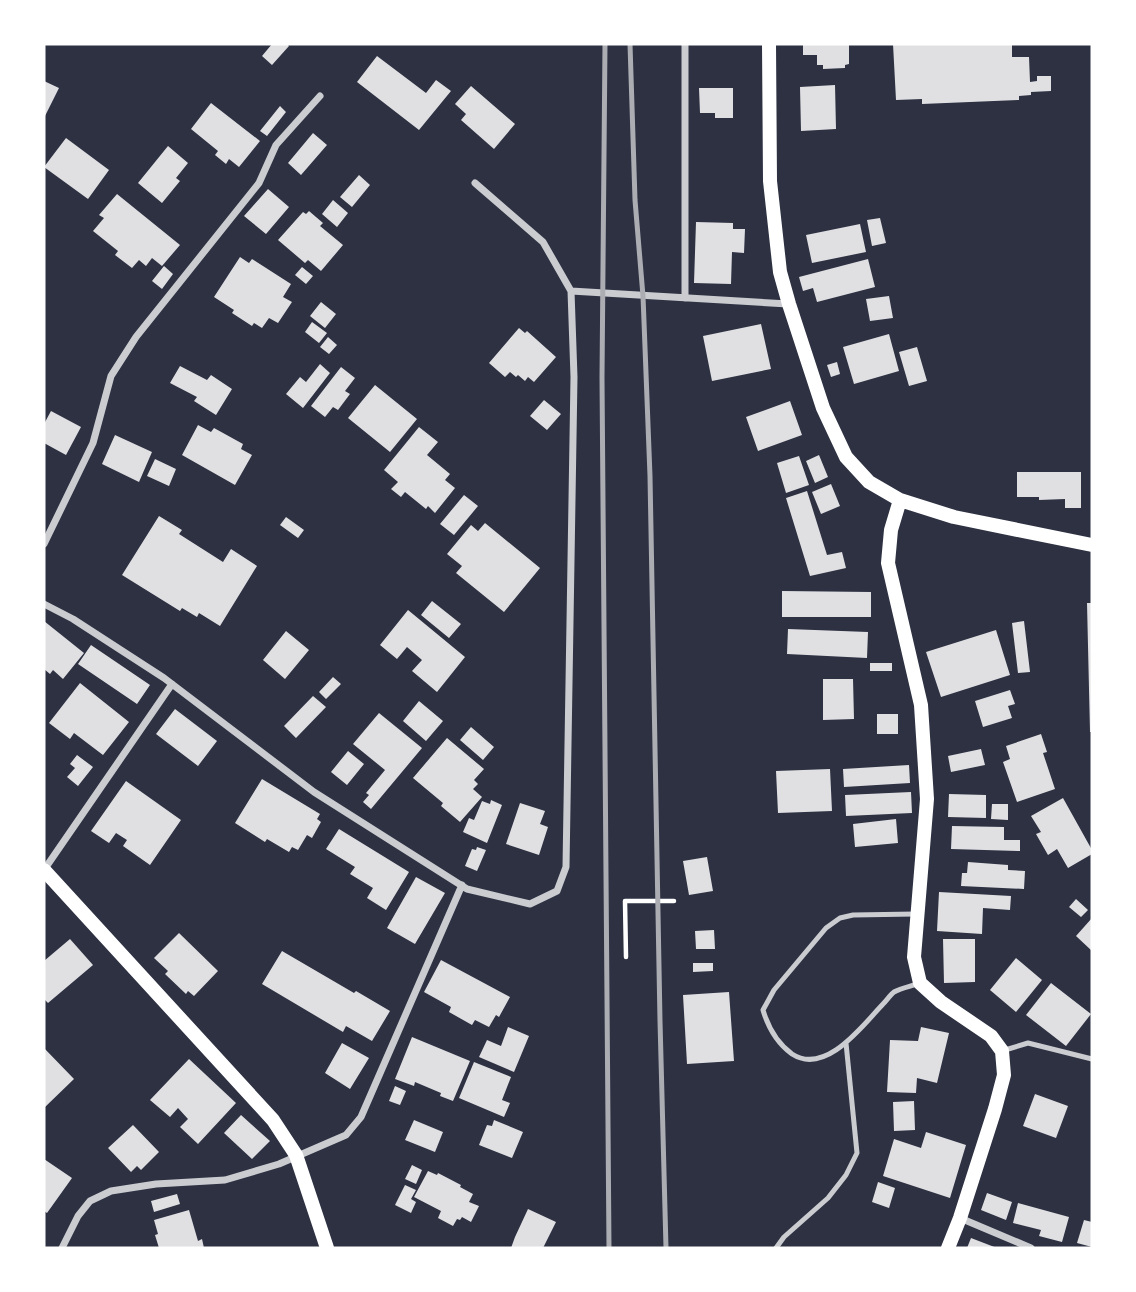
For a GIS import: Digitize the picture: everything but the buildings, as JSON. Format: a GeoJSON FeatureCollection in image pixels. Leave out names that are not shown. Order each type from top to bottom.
{"type":"FeatureCollection","features":[{"type":"Feature","properties":{"kind":"main road"},"geometry":{"type":"LineString","coordinates":[[769,44],[770,181],[780,272],[823,408],[846,457],[869,482],[900,500],[954,517],[1092,545]]}},
{"type":"Feature","properties":{"kind":"main road"},"geometry":{"type":"LineString","coordinates":[[900,500],[891,530],[888,563],[921,705],[926,766],[927,800],[914,957],[920,983],[991,1036],[1002,1051],[1001,1086],[948,1248]]}},
{"type":"Feature","properties":{"kind":"main road"},"geometry":{"type":"LineString","coordinates":[[44,870],[273,1120],[296,1155],[327,1248]]}},
{"type":"Feature","properties":{"kind":"street"},"geometry":{"type":"LineString","coordinates":[[685,44],[685,298]]}},
{"type":"Feature","properties":{"kind":"street"},"geometry":{"type":"LineString","coordinates":[[44,544],[93,443],[111,376],[136,337],[259,183],[276,145],[320,96]]}},
{"type":"Feature","properties":{"kind":"street"},"geometry":{"type":"LineString","coordinates":[[44,604],[73,619],[172,684],[314,792],[462,885],[530,904],[557,891],[566,867],[574,376],[571,291],[543,243],[475,183]]}},
{"type":"Feature","properties":{"kind":"street"},"geometry":{"type":"LineString","coordinates":[[571,291],[789,304]]}},
{"type":"Feature","properties":{"kind":"street"},"geometry":{"type":"LineString","coordinates":[[44,870],[172,684]]}},
{"type":"Feature","properties":{"kind":"street"},"geometry":{"type":"LineString","coordinates":[[62,1248],[78,1216],[90,1201],[111,1191],[156,1184],[225,1180],[279,1164],[346,1135],[361,1118],[462,885]]}},
{"type":"Feature","properties":{"kind":"street"},"geometry":{"type":"LineString","coordinates":[[960,1218],[1031,1248]]}},
{"type":"Feature","properties":{"kind":"lane"},"geometry":{"type":"LineString","coordinates":[[918,914],[853,915],[840,918],[825,928],[774,990],[763,1010],[776,1038],[787,1050],[799,1058],[814,1059],[832,1054],[895,992],[920,983]]}},
{"type":"Feature","properties":{"kind":"lane"},"geometry":{"type":"LineString","coordinates":[[776,1248],[784,1237],[828,1198],[846,1175],[857,1153],[846,1042]]}},
{"type":"Feature","properties":{"kind":"lane"},"geometry":{"type":"LineString","coordinates":[[1002,1051],[1027,1043],[1092,1059]]}},
{"type":"Feature","properties":{"kind":"path"},"geometry":{"type":"LineString","coordinates":[[626,957],[625,901],[674,901]]}},
{"type":"Feature","properties":{"kind":"railway"},"geometry":{"type":"LineString","coordinates":[[605,44],[602,378],[609,1248]]}},
{"type":"Feature","properties":{"kind":"railway"},"geometry":{"type":"LineString","coordinates":[[630,44],[635,200],[643,296],[650,476],[666,1248]]}}]}
